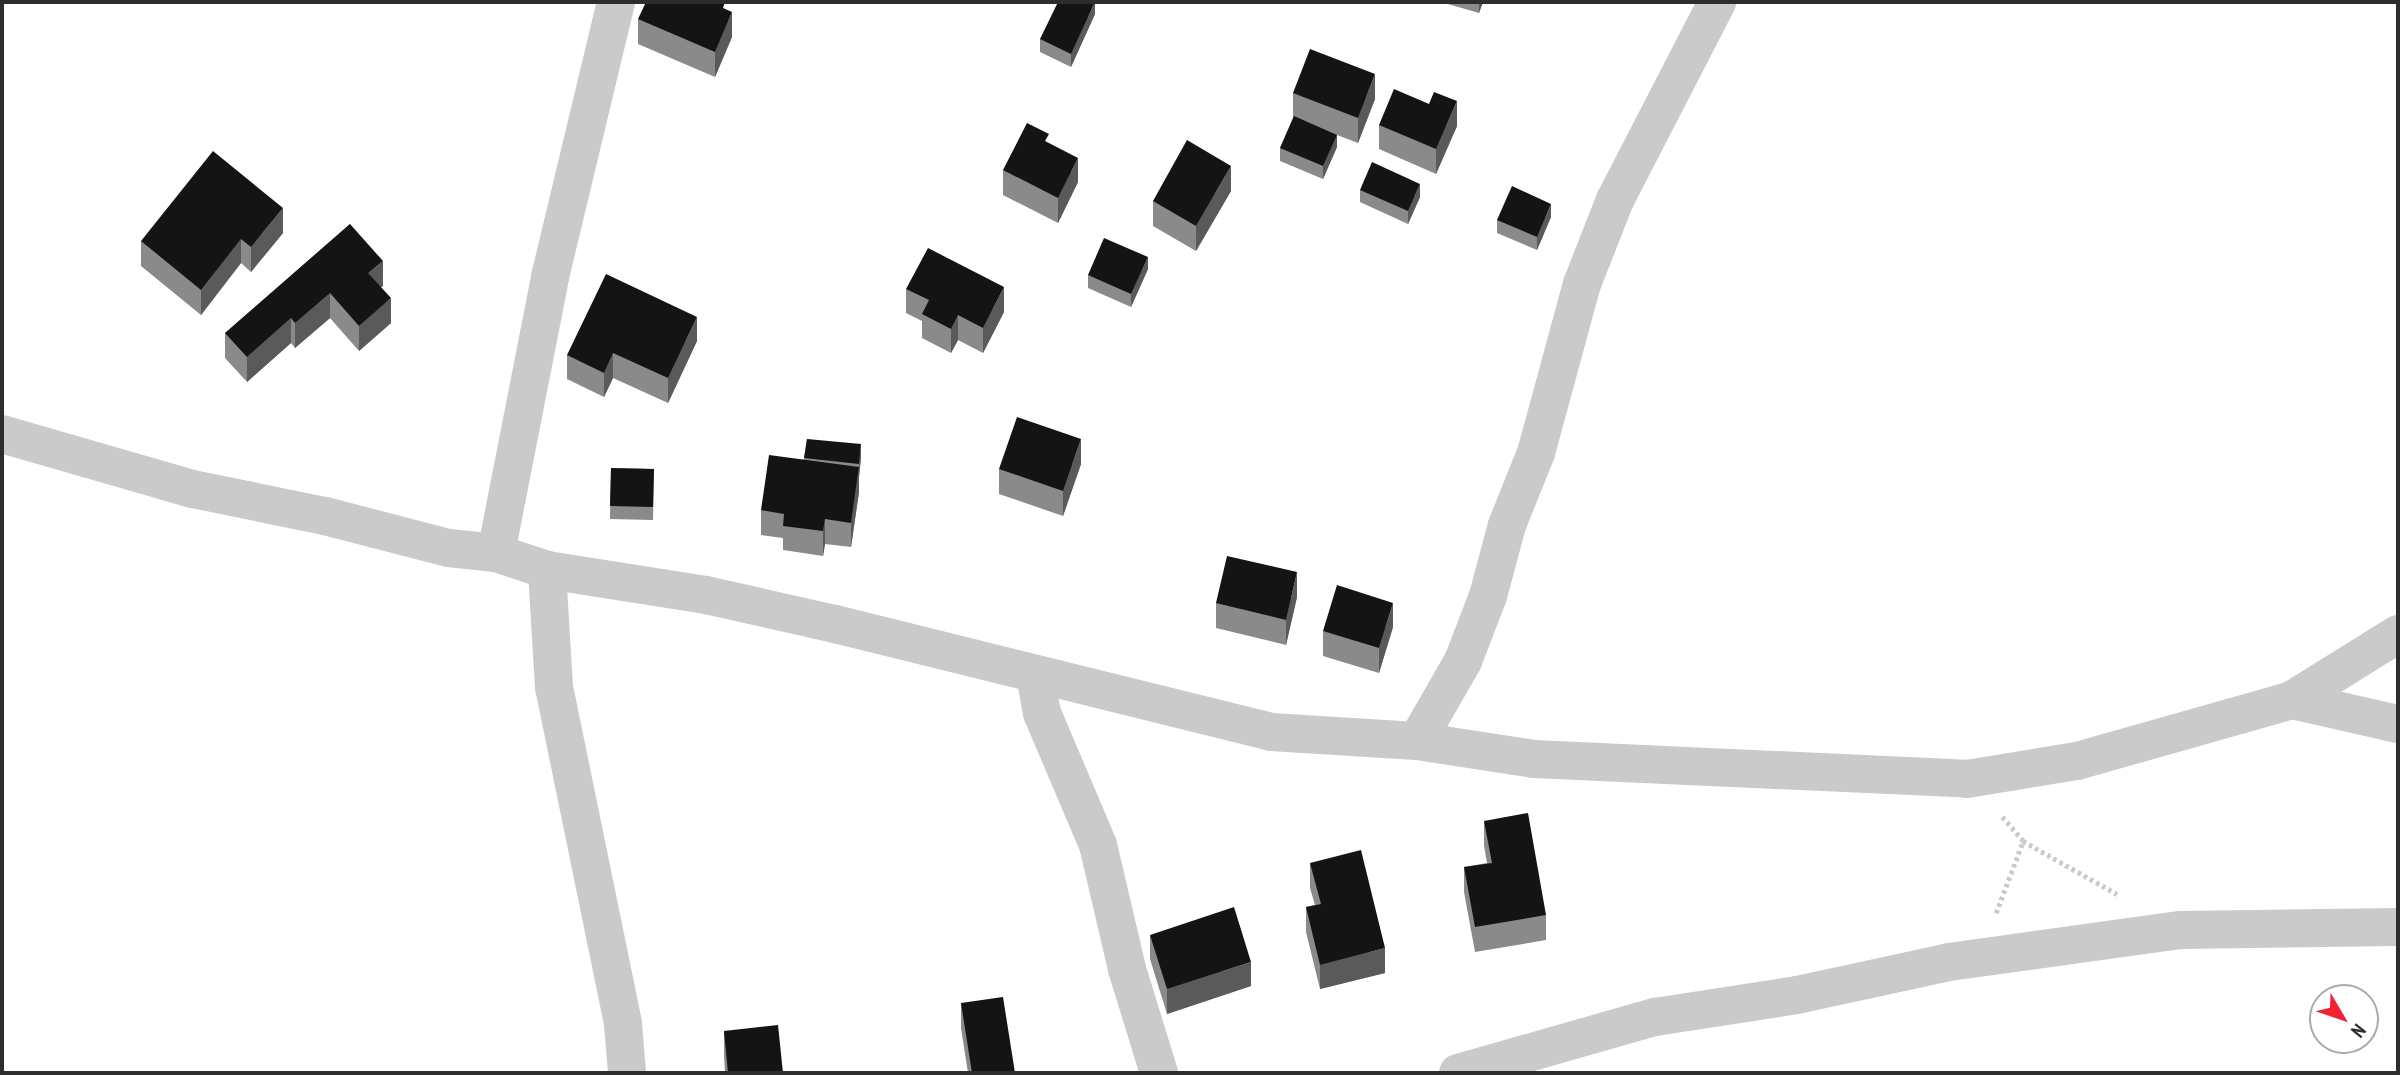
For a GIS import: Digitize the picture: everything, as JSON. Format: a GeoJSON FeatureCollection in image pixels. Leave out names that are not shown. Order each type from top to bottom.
{"type":"FeatureCollection","features":[{"type":"Feature","properties":{"kind":"street"},"geometry":{"type":"LineString","coordinates":[[496,553],[550,277],[616,2]]}},
{"type":"Feature","properties":{"kind":"street"},"geometry":{"type":"LineString","coordinates":[[1416,741],[1463,661],[1488,596],[1507,525],[1536,453],[1582,284],[1615,200],[1717,2]]}},
{"type":"Feature","properties":{"kind":"street"},"geometry":{"type":"LineString","coordinates":[[2,434],[193,489],[326,516],[449,548],[496,553],[547,570],[706,595],[1271,733],[1416,741],[1534,759],[1967,779],[2077,761],[2292,701],[2398,634]]}},
{"type":"Feature","properties":{"kind":"street"},"geometry":{"type":"LineString","coordinates":[[547,570],[554,687],[623,1024],[627,1073]]}},
{"type":"Feature","properties":{"kind":"street"},"geometry":{"type":"LineString","coordinates":[[1035,674],[1042,713],[1065,759],[1098,845],[1127,969],[1159,1073]]}},
{"type":"Feature","properties":{"kind":"street"},"geometry":{"type":"LineString","coordinates":[[2292,701],[2398,724]]}},
{"type":"Feature","properties":{"kind":"street"},"geometry":{"type":"LineString","coordinates":[[1458,1073],[1655,1017],[1797,995],[1949,962],[2180,930],[2398,927]]}},
{"type":"Feature","properties":{"kind":"path"},"geometry":{"type":"LineString","coordinates":[[1967,779],[2023,841],[2120,896]]}},
{"type":"Feature","properties":{"kind":"path"},"geometry":{"type":"LineString","coordinates":[[1949,962],[1998,910],[2023,841]]}},
{"type":"Feature","properties":{"kind":"building"},"geometry":{"type":"Polygon","coordinates":[[[646,2],[725,2],[723,8],[732,12],[715,52],[638,19],[646,2]]]}},
{"type":"Feature","properties":{"kind":"building"},"geometry":{"type":"Polygon","coordinates":[[[1058,2],[1095,2],[1071,54],[1040,39],[1058,2]]]}},
{"type":"Feature","properties":{"kind":"building"},"geometry":{"type":"Polygon","coordinates":[[[1310,49],[1375,74],[1358,118],[1293,93],[1310,49]]]}},
{"type":"Feature","properties":{"kind":"building"},"geometry":{"type":"Polygon","coordinates":[[[1394,89],[1429,104],[1434,92],[1457,101],[1436,149],[1379,125],[1394,89]]]}},
{"type":"Feature","properties":{"kind":"building"},"geometry":{"type":"Polygon","coordinates":[[[1294,116],[1337,135],[1323,166],[1280,148],[1294,116]]]}},
{"type":"Feature","properties":{"kind":"building"},"geometry":{"type":"Polygon","coordinates":[[[1027,123],[1049,134],[1045,141],[1078,158],[1058,198],[1003,170],[1027,123]]]}},
{"type":"Feature","properties":{"kind":"building"},"geometry":{"type":"Polygon","coordinates":[[[1187,140],[1231,166],[1196,226],[1153,201],[1187,140]]]}},
{"type":"Feature","properties":{"kind":"building"},"geometry":{"type":"Polygon","coordinates":[[[213,151],[283,208],[251,247],[241,239],[201,290],[141,241],[213,151]]]}},
{"type":"Feature","properties":{"kind":"building"},"geometry":{"type":"Polygon","coordinates":[[[1372,162],[1420,184],[1408,211],[1360,190],[1372,162]]]}},
{"type":"Feature","properties":{"kind":"building"},"geometry":{"type":"Polygon","coordinates":[[[1512,186],[1551,204],[1537,237],[1497,220],[1512,186]]]}},
{"type":"Feature","properties":{"kind":"building"},"geometry":{"type":"Polygon","coordinates":[[[350,224],[383,261],[368,273],[391,298],[359,326],[330,293],[295,323],[291,318],[247,357],[225,333],[350,224]]]}},
{"type":"Feature","properties":{"kind":"building"},"geometry":{"type":"Polygon","coordinates":[[[1104,238],[1148,257],[1131,294],[1088,275],[1104,238]]]}},
{"type":"Feature","properties":{"kind":"building"},"geometry":{"type":"Polygon","coordinates":[[[928,248],[1004,287],[983,328],[958,315],[951,329],[922,314],[929,300],[906,289],[928,248]]]}},
{"type":"Feature","properties":{"kind":"building"},"geometry":{"type":"Polygon","coordinates":[[[606,274],[697,317],[668,378],[613,353],[604,373],[567,355],[606,274]]]}},
{"type":"Feature","properties":{"kind":"building"},"geometry":{"type":"Polygon","coordinates":[[[1017,417],[1081,439],[1063,491],[999,469],[1017,417]]]}},
{"type":"Feature","properties":{"kind":"building"},"geometry":{"type":"Polygon","coordinates":[[[807,439],[861,444],[859,464],[804,458],[807,439]]]}},
{"type":"Feature","properties":{"kind":"building"},"geometry":{"type":"Polygon","coordinates":[[[769,455],[859,467],[851,523],[825,519],[823,531],[783,526],[784,514],[761,510],[769,455]]]}},
{"type":"Feature","properties":{"kind":"building"},"geometry":{"type":"Polygon","coordinates":[[[611,468],[654,469],[653,507],[610,506],[611,468]]]}},
{"type":"Feature","properties":{"kind":"building"},"geometry":{"type":"Polygon","coordinates":[[[1227,556],[1297,572],[1286,620],[1216,603],[1227,556]]]}},
{"type":"Feature","properties":{"kind":"building"},"geometry":{"type":"Polygon","coordinates":[[[1337,585],[1393,603],[1379,648],[1323,631],[1337,585]]]}},
{"type":"Feature","properties":{"kind":"building"},"geometry":{"type":"Polygon","coordinates":[[[1528,813],[1546,915],[1475,927],[1464,867],[1492,863],[1484,821],[1528,813]]]}},
{"type":"Feature","properties":{"kind":"building"},"geometry":{"type":"Polygon","coordinates":[[[1361,850],[1385,948],[1320,965],[1306,907],[1321,904],[1310,863],[1361,850]]]}},
{"type":"Feature","properties":{"kind":"building"},"geometry":{"type":"Polygon","coordinates":[[[1234,907],[1251,962],[1167,989],[1150,935],[1234,907]]]}},
{"type":"Feature","properties":{"kind":"building"},"geometry":{"type":"Polygon","coordinates":[[[1003,997],[1015,1073],[972,1073],[961,1003],[1003,997]]]}},
{"type":"Feature","properties":{"kind":"building"},"geometry":{"type":"Polygon","coordinates":[[[778,1025],[783,1073],[728,1073],[724,1031],[778,1025]]]}}]}
